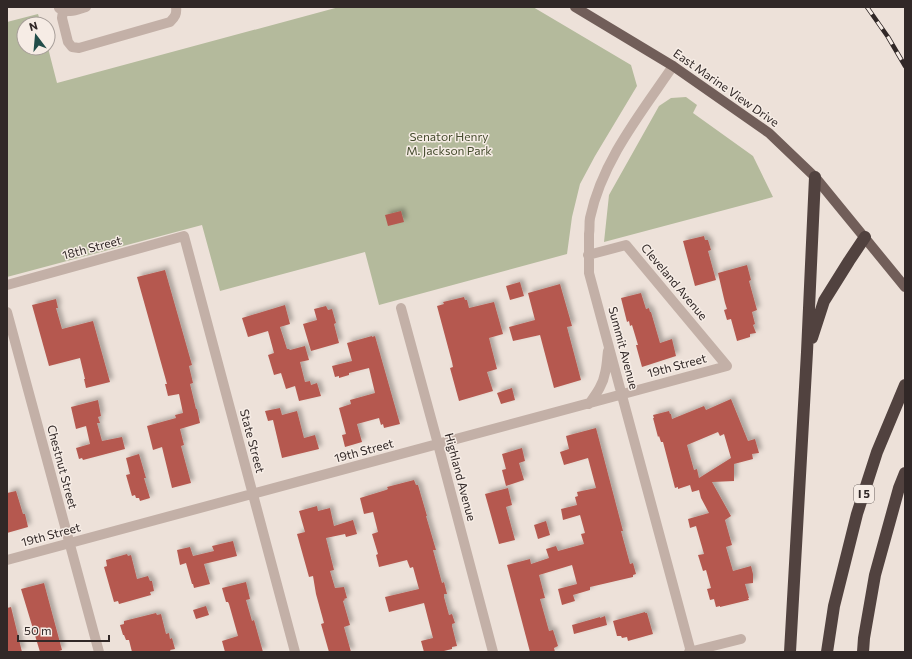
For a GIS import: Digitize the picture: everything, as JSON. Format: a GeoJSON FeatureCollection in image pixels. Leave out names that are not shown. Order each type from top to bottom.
{"type":"FeatureCollection","features":[{"type":"Feature","properties":{"kind":"highway"},"geometry":{"type":"LineString","coordinates":[[790,652],[807,352],[815,177]]}},
{"type":"Feature","properties":{"kind":"highway"},"geometry":{"type":"LineString","coordinates":[[807,352],[824,301],[865,237]]}},
{"type":"Feature","properties":{"kind":"highway","name":"I 5"},"geometry":{"type":"LineString","coordinates":[[827,652],[834,606],[857,514],[877,452],[905,385]]}},
{"type":"Feature","properties":{"kind":"highway"},"geometry":{"type":"LineString","coordinates":[[863,652],[874,575],[899,488],[905,473]]}},
{"type":"Feature","properties":{"kind":"main road","name":"East Marine View Drive"},"geometry":{"type":"LineString","coordinates":[[575,7],[673,66],[769,133],[815,177],[905,287]]}},
{"type":"Feature","properties":{"kind":"street"},"geometry":{"type":"LineString","coordinates":[[86,7],[68,12],[61,9],[68,42],[72,47],[79,48],[170,22],[177,14],[176,7]]}},
{"type":"Feature","properties":{"kind":"street","name":"Summit Avenue"},"geometry":{"type":"LineString","coordinates":[[673,66],[621,143],[610,163],[599,188],[590,219],[588,255],[589,274],[690,652]]}},
{"type":"Feature","properties":{"kind":"street","name":"18th Street"},"geometry":{"type":"LineString","coordinates":[[7,285],[184,236]]}},
{"type":"Feature","properties":{"kind":"street","name":"State Street"},"geometry":{"type":"LineString","coordinates":[[184,236],[295,652]]}},
{"type":"Feature","properties":{"kind":"street","name":"Cleveland Avenue"},"geometry":{"type":"LineString","coordinates":[[588,255],[626,245],[727,366]]}},
{"type":"Feature","properties":{"kind":"street","name":"Highland Avenue"},"geometry":{"type":"LineString","coordinates":[[401,308],[493,652]]}},
{"type":"Feature","properties":{"kind":"street","name":"Chestnut Street"},"geometry":{"type":"LineString","coordinates":[[7,312],[99,652]]}},
{"type":"Feature","properties":{"kind":"street"},"geometry":{"type":"LineString","coordinates":[[589,404],[603,381],[609,345]]}},
{"type":"Feature","properties":{"kind":"street","name":"19th Street"},"geometry":{"type":"LineString","coordinates":[[7,560],[727,366]]}},
{"type":"Feature","properties":{"kind":"street"},"geometry":{"type":"LineString","coordinates":[[690,652],[741,639]]}},
{"type":"Feature","properties":{"kind":"green space","name":"Senator Henry M. Jackson Park"},"geometry":{"type":"Polygon","coordinates":[[[339,7],[533,7],[631,65],[637,86],[580,184],[572,217],[567,254],[379,305],[365,252],[220,291],[202,225],[7,277],[7,22],[16,20],[16,56],[50,56],[57,83],[339,7]]]}},
{"type":"Feature","properties":{"kind":"green space"},"geometry":{"type":"Polygon","coordinates":[[[686,97],[697,105],[693,113],[753,156],[773,197],[604,242],[609,195],[659,106],[671,98],[686,97]]]}},
{"type":"Feature","properties":{"kind":"building"},"geometry":{"type":"Polygon","coordinates":[[[401,211],[404,222],[388,226],[385,215],[401,211]]]}},
{"type":"Feature","properties":{"kind":"building"},"geometry":{"type":"Polygon","coordinates":[[[704,236],[705,240],[708,240],[711,250],[708,251],[716,280],[695,286],[683,241],[704,236]]]}},
{"type":"Feature","properties":{"kind":"building"},"geometry":{"type":"Polygon","coordinates":[[[747,265],[751,280],[749,281],[757,310],[752,312],[755,324],[753,325],[756,333],[750,334],[750,337],[737,341],[731,319],[727,320],[724,310],[727,309],[718,273],[747,265]]]}},
{"type":"Feature","properties":{"kind":"building"},"geometry":{"type":"Polygon","coordinates":[[[165,270],[192,365],[189,366],[193,383],[190,384],[200,423],[180,429],[184,445],[181,446],[191,483],[172,488],[162,447],[153,450],[147,426],[176,418],[175,415],[183,413],[179,394],[168,396],[165,384],[167,384],[137,277],[165,270]]]}},
{"type":"Feature","properties":{"kind":"building"},"geometry":{"type":"Polygon","coordinates":[[[520,282],[524,296],[510,300],[506,286],[520,282]]]}},
{"type":"Feature","properties":{"kind":"building"},"geometry":{"type":"Polygon","coordinates":[[[560,284],[572,326],[567,327],[581,380],[554,388],[540,335],[513,341],[509,327],[535,320],[528,293],[560,284]]]}},
{"type":"Feature","properties":{"kind":"building"},"geometry":{"type":"Polygon","coordinates":[[[641,293],[646,309],[649,308],[651,312],[660,343],[672,339],[676,356],[642,367],[636,345],[638,345],[632,325],[630,326],[629,321],[627,322],[621,298],[641,293]]]}},
{"type":"Feature","properties":{"kind":"building"},"geometry":{"type":"Polygon","coordinates":[[[464,297],[465,300],[467,300],[469,308],[494,302],[503,334],[489,338],[497,369],[487,372],[493,391],[459,401],[450,368],[453,367],[452,362],[437,306],[444,304],[443,302],[464,297]]]}},
{"type":"Feature","properties":{"kind":"building"},"geometry":{"type":"Polygon","coordinates":[[[56,299],[58,308],[56,308],[62,329],[93,321],[110,382],[86,388],[80,358],[49,366],[32,305],[56,299]]]}},
{"type":"Feature","properties":{"kind":"building"},"geometry":{"type":"Polygon","coordinates":[[[285,305],[290,324],[280,327],[287,349],[290,350],[305,346],[309,360],[300,362],[305,382],[310,381],[311,385],[317,383],[321,396],[299,401],[295,386],[286,389],[281,373],[274,375],[268,355],[274,353],[268,331],[248,337],[242,318],[285,305]]]}},
{"type":"Feature","properties":{"kind":"building"},"geometry":{"type":"Polygon","coordinates":[[[326,306],[328,310],[332,309],[339,343],[311,351],[303,324],[317,320],[314,309],[326,306]]]}},
{"type":"Feature","properties":{"kind":"building"},"geometry":{"type":"Polygon","coordinates":[[[375,336],[400,424],[384,428],[383,424],[381,425],[379,418],[357,424],[362,442],[345,447],[342,435],[346,434],[339,408],[351,404],[350,400],[375,393],[369,368],[349,373],[349,375],[339,378],[339,376],[335,377],[332,366],[352,361],[347,343],[375,336]]]}},
{"type":"Feature","properties":{"kind":"building"},"geometry":{"type":"Polygon","coordinates":[[[512,388],[515,400],[501,404],[497,393],[512,388]]]}},
{"type":"Feature","properties":{"kind":"building"},"geometry":{"type":"Polygon","coordinates":[[[731,399],[748,441],[755,439],[759,453],[752,454],[753,459],[734,464],[734,481],[712,482],[731,516],[725,520],[732,545],[726,547],[733,571],[751,566],[753,574],[753,583],[745,584],[749,600],[720,607],[716,607],[714,599],[710,600],[707,589],[711,588],[706,570],[703,571],[698,555],[704,554],[696,526],[690,528],[688,519],[709,513],[701,498],[699,490],[692,492],[690,485],[678,489],[678,487],[675,488],[663,442],[661,442],[659,436],[658,437],[653,418],[653,415],[669,411],[672,419],[704,406],[706,410],[731,399]],[[718,432],[687,445],[694,470],[697,469],[699,478],[731,458],[724,434],[720,436],[718,432]]]}},
{"type":"Feature","properties":{"kind":"building"},"geometry":{"type":"Polygon","coordinates":[[[98,400],[101,416],[98,417],[100,423],[97,423],[102,441],[122,437],[125,449],[83,460],[82,458],[79,459],[76,448],[90,444],[86,426],[76,429],[71,407],[98,400]]]}},
{"type":"Feature","properties":{"kind":"building"},"geometry":{"type":"Polygon","coordinates":[[[280,408],[282,415],[297,411],[304,438],[315,435],[319,449],[282,458],[273,420],[268,421],[265,411],[280,408]]]}},
{"type":"Feature","properties":{"kind":"building"},"geometry":{"type":"Polygon","coordinates":[[[596,428],[623,531],[621,531],[630,564],[633,563],[636,574],[633,575],[633,577],[590,587],[590,590],[573,595],[575,601],[562,605],[558,589],[577,584],[572,565],[539,575],[545,598],[540,599],[549,631],[553,630],[558,646],[554,648],[555,652],[530,652],[507,565],[530,559],[531,564],[549,558],[546,549],[556,546],[558,551],[584,544],[581,534],[585,533],[580,515],[563,520],[561,509],[577,505],[575,497],[578,496],[577,492],[596,488],[588,458],[564,465],[560,452],[569,449],[566,436],[596,428]]]}},
{"type":"Feature","properties":{"kind":"building"},"geometry":{"type":"Polygon","coordinates":[[[522,448],[525,461],[519,463],[524,480],[506,486],[502,470],[506,469],[502,454],[522,448]]]}},
{"type":"Feature","properties":{"kind":"building"},"geometry":{"type":"Polygon","coordinates":[[[139,454],[150,498],[140,501],[135,495],[132,496],[126,475],[130,474],[126,458],[139,454]]]}},
{"type":"Feature","properties":{"kind":"building"},"geometry":{"type":"Polygon","coordinates":[[[414,480],[416,485],[418,485],[436,550],[433,550],[442,583],[444,582],[447,594],[444,594],[444,597],[449,615],[452,614],[455,623],[452,624],[452,626],[457,646],[440,652],[424,652],[421,641],[433,638],[424,603],[389,612],[385,597],[419,589],[413,567],[410,568],[407,560],[379,567],[376,555],[378,554],[372,534],[378,532],[373,512],[364,514],[360,498],[386,490],[388,489],[387,487],[414,480]]]}},
{"type":"Feature","properties":{"kind":"building"},"geometry":{"type":"Polygon","coordinates":[[[508,488],[512,505],[506,507],[515,540],[499,544],[485,494],[508,488]]]}},
{"type":"Feature","properties":{"kind":"building"},"geometry":{"type":"Polygon","coordinates":[[[16,491],[23,514],[25,514],[28,527],[7,533],[7,493],[16,491]]]}},
{"type":"Feature","properties":{"kind":"building"},"geometry":{"type":"Polygon","coordinates":[[[317,506],[318,511],[330,508],[334,526],[353,520],[357,534],[346,537],[345,534],[326,538],[334,570],[330,571],[335,588],[344,587],[347,598],[343,601],[350,625],[344,627],[351,652],[329,652],[321,624],[324,623],[313,576],[309,577],[297,534],[305,532],[299,511],[317,506]]]}},
{"type":"Feature","properties":{"kind":"building"},"geometry":{"type":"Polygon","coordinates":[[[546,521],[550,535],[538,539],[534,525],[546,521]]]}},
{"type":"Feature","properties":{"kind":"building"},"geometry":{"type":"Polygon","coordinates":[[[233,541],[237,556],[204,564],[210,584],[194,588],[186,563],[180,565],[177,550],[190,547],[193,556],[214,551],[212,546],[233,541]]]}},
{"type":"Feature","properties":{"kind":"building"},"geometry":{"type":"Polygon","coordinates":[[[127,554],[128,556],[131,555],[137,579],[148,576],[150,581],[152,581],[154,591],[150,592],[151,595],[119,604],[118,601],[114,602],[104,567],[107,566],[106,560],[127,554]]]}},
{"type":"Feature","properties":{"kind":"building"},"geometry":{"type":"Polygon","coordinates":[[[246,582],[250,599],[246,600],[252,621],[254,620],[263,652],[225,652],[222,641],[238,636],[229,604],[226,602],[222,588],[246,582]]]}},
{"type":"Feature","properties":{"kind":"building"},"geometry":{"type":"Polygon","coordinates":[[[44,583],[62,650],[56,652],[40,652],[21,589],[44,583]]]}},
{"type":"Feature","properties":{"kind":"building"},"geometry":{"type":"Polygon","coordinates":[[[206,606],[209,615],[196,619],[193,610],[206,606]]]}},
{"type":"Feature","properties":{"kind":"building"},"geometry":{"type":"Polygon","coordinates":[[[11,607],[22,652],[7,652],[7,608],[11,607]]]}},
{"type":"Feature","properties":{"kind":"building"},"geometry":{"type":"Polygon","coordinates":[[[645,612],[647,613],[653,634],[628,641],[627,637],[622,638],[621,636],[617,636],[613,621],[645,612]]]}},
{"type":"Feature","properties":{"kind":"building"},"geometry":{"type":"Polygon","coordinates":[[[156,613],[157,615],[161,614],[166,634],[169,633],[170,639],[172,638],[175,649],[170,650],[171,652],[132,652],[129,640],[126,640],[123,635],[120,625],[124,624],[124,621],[156,613]]]}},
{"type":"Feature","properties":{"kind":"building"},"geometry":{"type":"Polygon","coordinates":[[[605,616],[607,625],[574,634],[572,625],[605,616]]]}},
{"type":"Feature","properties":{"kind":"railway"},"geometry":{"type":"LineString","coordinates":[[867,7],[888,37],[905,66]]}}]}
